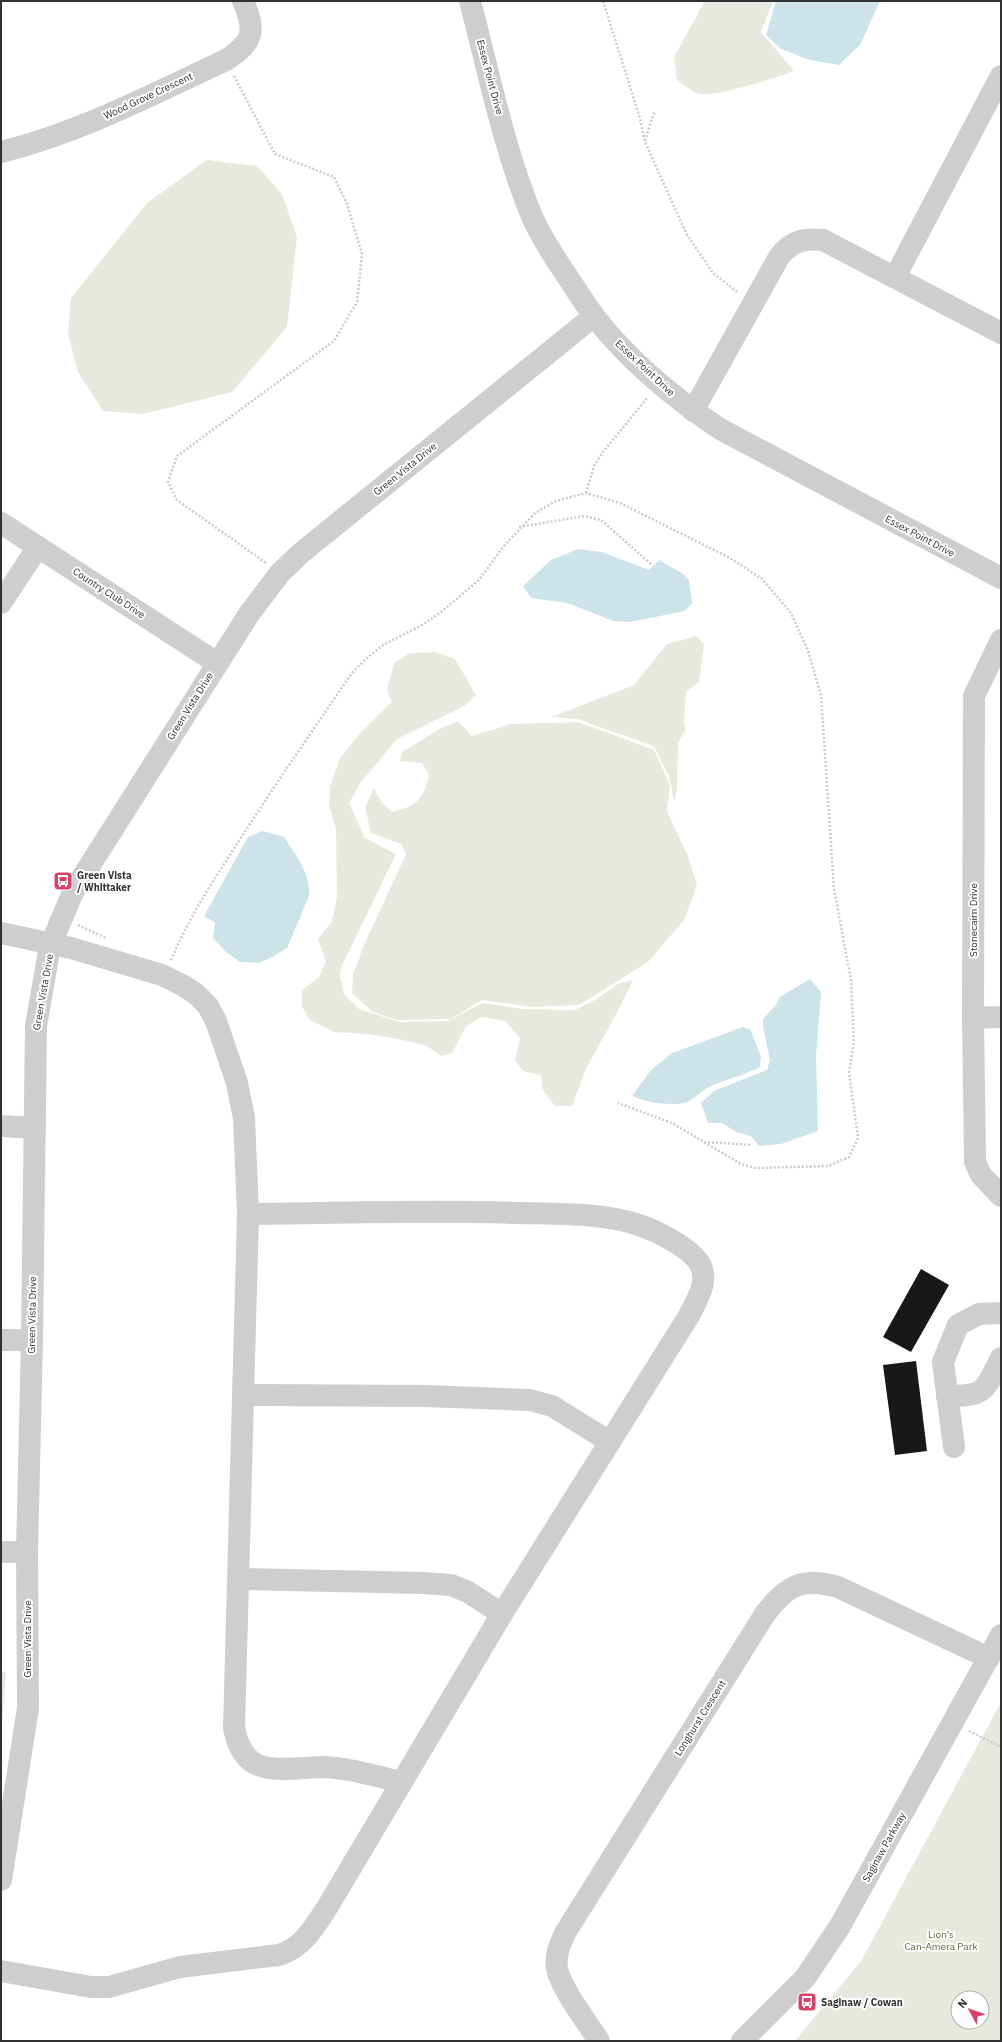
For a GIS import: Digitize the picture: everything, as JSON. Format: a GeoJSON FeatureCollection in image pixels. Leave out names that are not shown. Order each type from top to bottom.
{"type":"FeatureCollection","features":[{"type":"Feature","properties":{"kind":"street","name":"Wood Grove Crescent"},"geometry":{"type":"LineString","coordinates":[[1,152],[43,141],[95,121],[226,60],[238,52],[250,37],[251,23],[243,1]]}},
{"type":"Feature","properties":{"kind":"street","name":"Essex Point Drive"},"geometry":{"type":"LineString","coordinates":[[470,1],[505,132],[521,185],[534,220],[553,255],[594,316],[623,349],[692,411],[720,429],[1001,578]]}},
{"type":"Feature","properties":{"kind":"street"},"geometry":{"type":"LineString","coordinates":[[895,277],[1001,76]]}},
{"type":"Feature","properties":{"kind":"street"},"geometry":{"type":"LineString","coordinates":[[692,411],[786,247],[809,238],[823,240],[1001,333]]}},
{"type":"Feature","properties":{"kind":"street","name":"Green Vista Drive"},"geometry":{"type":"LineString","coordinates":[[2,1872],[28,1708],[27,1552],[32,1340],[36,1026],[51,944],[73,892],[217,663],[249,614],[280,573],[301,553],[594,316]]}},
{"type":"Feature","properties":{"kind":"street","name":"Country Club Drive"},"geometry":{"type":"LineString","coordinates":[[1,523],[217,663]]}},
{"type":"Feature","properties":{"kind":"street"},"geometry":{"type":"LineString","coordinates":[[1,603],[38,546]]}},
{"type":"Feature","properties":{"kind":"street","name":"Stonecairn Drive"},"geometry":{"type":"LineString","coordinates":[[1001,640],[974,696],[973,1018],[975,1162],[981,1175],[1001,1196]]}},
{"type":"Feature","properties":{"kind":"street"},"geometry":{"type":"LineString","coordinates":[[1,933],[51,944],[162,974],[196,994],[208,1006],[216,1021],[237,1083],[244,1118],[248,1214],[234,1728],[237,1742],[251,1761],[261,1766],[324,1767],[354,1770],[401,1782]]}},
{"type":"Feature","properties":{"kind":"street"},"geometry":{"type":"LineString","coordinates":[[973,1018],[1001,1017]]}},
{"type":"Feature","properties":{"kind":"street"},"geometry":{"type":"LineString","coordinates":[[1,1126],[35,1128]]}},
{"type":"Feature","properties":{"kind":"street"},"geometry":{"type":"LineString","coordinates":[[1,1971],[91,1988],[109,1987],[180,1967],[279,1955],[290,1952],[311,1931],[502,1614],[690,1314],[702,1291],[704,1277],[700,1266],[692,1256],[677,1244],[639,1225],[570,1214],[482,1212],[248,1214]]}},
{"type":"Feature","properties":{"kind":"street"},"geometry":{"type":"LineString","coordinates":[[954,1447],[943,1362],[958,1326],[979,1314],[1001,1314]]}},
{"type":"Feature","properties":{"kind":"street"},"geometry":{"type":"LineString","coordinates":[[1,1340],[32,1340]]}},
{"type":"Feature","properties":{"kind":"street"},"geometry":{"type":"LineString","coordinates":[[947,1396],[970,1396],[985,1389],[1001,1358]]}},
{"type":"Feature","properties":{"kind":"street"},"geometry":{"type":"LineString","coordinates":[[243,1395],[426,1396],[530,1400],[552,1406],[610,1442]]}},
{"type":"Feature","properties":{"kind":"street"},"geometry":{"type":"LineString","coordinates":[[1,1552],[27,1552]]}},
{"type":"Feature","properties":{"kind":"street"},"geometry":{"type":"LineString","coordinates":[[239,1579],[452,1585],[468,1592],[502,1614]]}},
{"type":"Feature","properties":{"kind":"street","name":"Longhurst Crescent"},"geometry":{"type":"LineString","coordinates":[[599,2041],[562,1983],[557,1968],[558,1951],[569,1927],[765,1614],[778,1597],[792,1587],[806,1582],[820,1582],[838,1587],[989,1658]]}},
{"type":"Feature","properties":{"kind":"street","name":"Saginaw Parkway"},"geometry":{"type":"LineString","coordinates":[[748,2039],[805,1978],[840,1926],[1001,1635]]}},
{"type":"Feature","properties":{"kind":"path"},"geometry":{"type":"LineString","coordinates":[[603,1],[639,115],[645,142],[687,235],[713,273],[737,292]]}},
{"type":"Feature","properties":{"kind":"path"},"geometry":{"type":"LineString","coordinates":[[226,60],[275,154],[334,177],[347,204],[362,254],[357,302],[334,341],[177,456],[168,482],[177,500],[280,573]]}},
{"type":"Feature","properties":{"kind":"path"},"geometry":{"type":"LineString","coordinates":[[645,142],[654,112]]}},
{"type":"Feature","properties":{"kind":"path"},"geometry":{"type":"LineString","coordinates":[[586,493],[594,466],[603,452],[658,382]]}},
{"type":"Feature","properties":{"kind":"path"},"geometry":{"type":"LineString","coordinates":[[170,962],[182,935],[222,867],[352,673],[383,645],[422,625],[440,613],[478,580],[519,528],[535,513],[551,504],[586,493],[620,503],[730,558],[762,579],[791,613],[808,651],[821,695],[834,889],[851,980],[854,1043],[849,1072],[858,1138],[849,1157],[828,1166],[755,1168],[742,1164],[672,1123],[618,1103]]}},
{"type":"Feature","properties":{"kind":"path"},"geometry":{"type":"LineString","coordinates":[[519,528],[585,516],[601,520],[651,564]]}},
{"type":"Feature","properties":{"kind":"path"},"geometry":{"type":"LineString","coordinates":[[703,1142],[752,1144]]}},
{"type":"Feature","properties":{"kind":"path"},"geometry":{"type":"LineString","coordinates":[[974,1734],[1001,1747]]}},
{"type":"Feature","properties":{"kind":"green space"},"geometry":{"type":"Polygon","coordinates":[[[705,1],[773,1],[761,32],[794,71],[747,86],[709,94],[698,94],[677,80],[674,57],[705,1]]]}},
{"type":"Feature","properties":{"kind":"green space"},"geometry":{"type":"Polygon","coordinates":[[[207,160],[257,166],[282,194],[297,237],[287,327],[232,392],[143,414],[103,411],[78,372],[68,334],[71,298],[147,203],[207,160]]]}},
{"type":"Feature","properties":{"kind":"green space"},"geometry":{"type":"Polygon","coordinates":[[[697,636],[704,645],[699,682],[686,692],[684,722],[686,730],[678,743],[677,791],[674,801],[669,777],[654,746],[577,719],[551,717],[634,685],[667,644],[697,636]]]}},
{"type":"Feature","properties":{"kind":"green space"},"geometry":{"type":"Polygon","coordinates":[[[435,652],[455,659],[476,695],[464,706],[397,739],[361,782],[349,803],[365,838],[396,854],[341,968],[340,976],[344,994],[359,1009],[399,1022],[448,1021],[482,1003],[523,1009],[575,1010],[595,1000],[618,984],[633,980],[586,1069],[572,1106],[555,1106],[542,1089],[541,1075],[523,1071],[515,1060],[520,1038],[505,1021],[482,1017],[466,1026],[452,1053],[441,1056],[427,1046],[403,1040],[369,1034],[334,1032],[310,1020],[302,1007],[302,990],[319,977],[326,961],[318,939],[332,921],[337,897],[336,830],[329,804],[330,787],[340,758],[363,730],[392,702],[387,690],[394,663],[410,653],[435,652]]]}},
{"type":"Feature","properties":{"kind":"green space"},"geometry":{"type":"Polygon","coordinates":[[[458,721],[472,736],[511,724],[578,722],[654,750],[670,785],[667,811],[687,854],[697,885],[684,920],[648,962],[579,1005],[533,1007],[482,1000],[451,1019],[397,1020],[373,1012],[352,993],[353,974],[365,943],[406,854],[401,844],[371,833],[365,807],[374,788],[381,802],[392,812],[400,810],[418,801],[427,784],[429,775],[422,763],[400,761],[402,752],[438,730],[458,721]]]}},
{"type":"Feature","properties":{"kind":"green space"},"geometry":{"type":"Polygon","coordinates":[[[1,1671],[6,1672],[1,1737],[1,1671]]]}},
{"type":"Feature","properties":{"kind":"green space","name":"Lion's Can-Amera Park"},"geometry":{"type":"Polygon","coordinates":[[[1001,1702],[1001,2041],[795,2041],[861,1961],[1001,1702]]]}},
{"type":"Feature","properties":{"kind":"water"},"geometry":{"type":"Polygon","coordinates":[[[776,1],[880,1],[860,45],[839,65],[810,60],[781,49],[766,35],[776,1]]]}},
{"type":"Feature","properties":{"kind":"water"},"geometry":{"type":"Polygon","coordinates":[[[578,549],[602,552],[649,570],[659,560],[682,573],[689,580],[692,603],[685,611],[630,622],[613,621],[567,603],[531,598],[523,586],[551,560],[578,549]]]}},
{"type":"Feature","properties":{"kind":"water"},"geometry":{"type":"Polygon","coordinates":[[[263,831],[284,837],[298,858],[305,872],[308,880],[309,896],[287,948],[259,963],[240,962],[225,951],[213,938],[215,922],[204,916],[248,837],[263,831]]]}},
{"type":"Feature","properties":{"kind":"water"},"geometry":{"type":"Polygon","coordinates":[[[810,979],[821,992],[816,1057],[818,1131],[781,1144],[759,1146],[751,1136],[736,1132],[722,1123],[708,1123],[701,1103],[714,1091],[767,1070],[770,1060],[763,1019],[776,1005],[780,997],[810,979]]]}},
{"type":"Feature","properties":{"kind":"water"},"geometry":{"type":"Polygon","coordinates":[[[743,1027],[750,1029],[761,1056],[760,1067],[713,1085],[687,1102],[675,1104],[659,1103],[632,1096],[651,1070],[672,1053],[743,1027]]]}},
{"type":"Feature","properties":{"kind":"building"},"geometry":{"type":"Polygon","coordinates":[[[921,1269],[949,1285],[911,1352],[883,1337],[921,1269]]]}},
{"type":"Feature","properties":{"kind":"building"},"geometry":{"type":"Polygon","coordinates":[[[916,1361],[927,1451],[895,1455],[883,1365],[916,1361]]]}},
{"type":"Feature","properties":{"kind":"place","name":"Green Vista / Whittaker"},"geometry":{"type":"Point","coordinates":[63,881]}},
{"type":"Feature","properties":{"kind":"place","name":"Saginaw / Cowan"},"geometry":{"type":"Point","coordinates":[807,2002]}}]}
